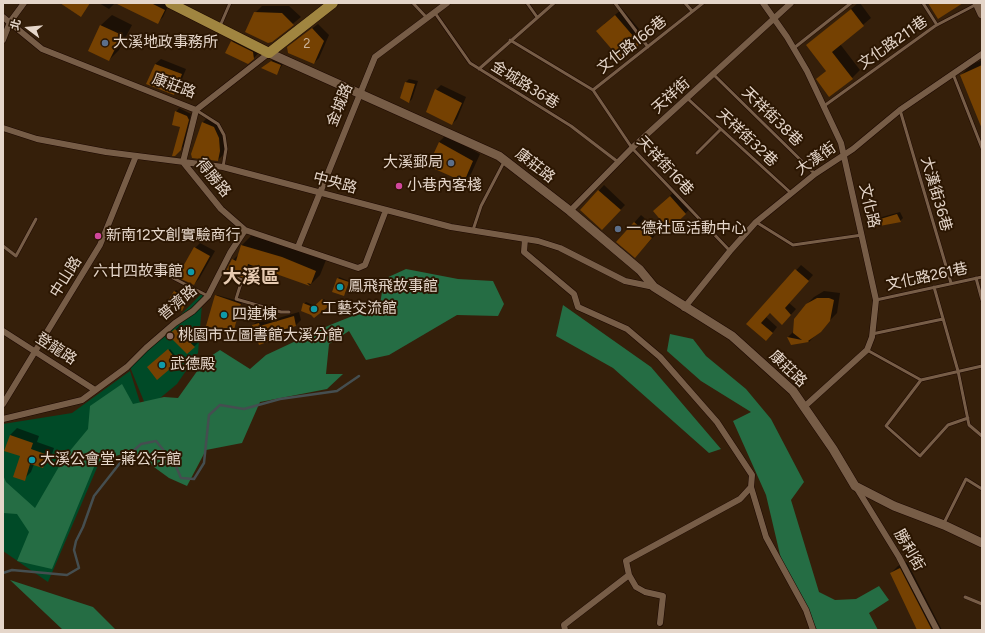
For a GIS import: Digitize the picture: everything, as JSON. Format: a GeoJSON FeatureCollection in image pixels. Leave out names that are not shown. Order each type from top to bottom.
{"type":"FeatureCollection","features":[{"type":"Feature","properties":{"kind":"main road"},"geometry":{"type":"LineString","coordinates":[[177,4],[269,53],[334,3]]}},
{"type":"Feature","properties":{"kind":"street"},"geometry":{"type":"LineString","coordinates":[[3,40],[10,22],[24,3]]}},
{"type":"Feature","properties":{"kind":"street","name":"金城路"},"geometry":{"type":"LineString","coordinates":[[298,247],[359,92],[375,57],[447,3]]}},
{"type":"Feature","properties":{"kind":"street","name":"文化路"},"geometry":{"type":"LineString","coordinates":[[763,3],[774,17],[808,70],[841,143],[876,300],[872,334],[867,350]]}},
{"type":"Feature","properties":{"kind":"street","name":"天祥街"},"geometry":{"type":"LineString","coordinates":[[570,211],[632,148],[688,99],[774,17],[791,3]]}},
{"type":"Feature","properties":{"kind":"street"},"geometry":{"type":"LineString","coordinates":[[977,3],[982,14]]}},
{"type":"Feature","properties":{"kind":"street","name":"康莊路"},"geometry":{"type":"LineString","coordinates":[[3,17],[42,49],[196,110],[269,53],[499,156],[570,211],[640,270],[654,287],[684,308],[732,336],[794,392],[833,448],[855,486]]}},
{"type":"Feature","properties":{"kind":"street","name":"大漢街"},"geometry":{"type":"LineString","coordinates":[[684,308],[730,251],[756,222],[815,174],[844,156],[900,110],[982,54]]}},
{"type":"Feature","properties":{"kind":"street","name":"得勝路"},"geometry":{"type":"LineString","coordinates":[[196,110],[183,162],[221,209],[245,230]]}},
{"type":"Feature","properties":{"kind":"street","name":"中央路"},"geometry":{"type":"LineString","coordinates":[[3,128],[37,139],[136,156],[223,167],[472,231],[538,241],[560,248],[624,281],[654,287]]}},
{"type":"Feature","properties":{"kind":"street","name":"中山路"},"geometry":{"type":"LineString","coordinates":[[3,404],[100,246],[136,156]]}},
{"type":"Feature","properties":{"kind":"street"},"geometry":{"type":"LineString","coordinates":[[245,230],[358,268],[364,265],[386,210]]}},
{"type":"Feature","properties":{"kind":"street","name":"普濟路"},"geometry":{"type":"LineString","coordinates":[[3,419],[82,400],[127,367],[146,348],[175,323],[193,311],[208,296],[245,230]]}},
{"type":"Feature","properties":{"kind":"street"},"geometry":{"type":"LineString","coordinates":[[525,239],[524,252],[574,294],[578,307],[627,329],[660,356],[717,422],[752,475],[751,487],[766,537],[806,610],[813,630]]}},
{"type":"Feature","properties":{"kind":"street","name":"登龍路"},"geometry":{"type":"LineString","coordinates":[[3,331],[36,350],[95,390]]}},
{"type":"Feature","properties":{"kind":"street"},"geometry":{"type":"LineString","coordinates":[[804,407],[867,350]]}},
{"type":"Feature","properties":{"kind":"street"},"geometry":{"type":"LineString","coordinates":[[855,486],[894,506],[944,525],[982,543]]}},
{"type":"Feature","properties":{"kind":"street","name":"勝利街"},"geometry":{"type":"LineString","coordinates":[[855,486],[899,557],[937,630]]}},
{"type":"Feature","properties":{"kind":"street"},"geometry":{"type":"LineString","coordinates":[[660,623],[663,596],[645,592],[636,587],[629,575],[626,561],[740,499],[751,487]]}},
{"type":"Feature","properties":{"kind":"street"},"geometry":{"type":"LineString","coordinates":[[565,630],[564,625],[629,575]]}},
{"type":"Feature","properties":{"kind":"lane"},"geometry":{"type":"LineString","coordinates":[[220,26],[230,3]]}},
{"type":"Feature","properties":{"kind":"lane"},"geometry":{"type":"LineString","coordinates":[[413,3],[427,18]]}},
{"type":"Feature","properties":{"kind":"lane"},"geometry":{"type":"LineString","coordinates":[[527,3],[537,17]]}},
{"type":"Feature","properties":{"kind":"lane"},"geometry":{"type":"LineString","coordinates":[[479,69],[510,40],[554,3]]}},
{"type":"Feature","properties":{"kind":"lane"},"geometry":{"type":"LineString","coordinates":[[615,3],[648,47]]}},
{"type":"Feature","properties":{"kind":"lane"},"geometry":{"type":"LineString","coordinates":[[685,3],[692,12]]}},
{"type":"Feature","properties":{"kind":"lane","name":"文化路166巷"},"geometry":{"type":"LineString","coordinates":[[593,90],[703,3]]}},
{"type":"Feature","properties":{"kind":"lane"},"geometry":{"type":"LineString","coordinates":[[794,48],[851,3]]}},
{"type":"Feature","properties":{"kind":"lane"},"geometry":{"type":"LineString","coordinates":[[923,3],[937,25]]}},
{"type":"Feature","properties":{"kind":"lane","name":"文化路211巷"},"geometry":{"type":"LineString","coordinates":[[824,106],[937,25],[977,3]]}},
{"type":"Feature","properties":{"kind":"lane","name":"金城路36巷"},"geometry":{"type":"LineString","coordinates":[[435,13],[470,63],[571,126],[618,162]]}},
{"type":"Feature","properties":{"kind":"lane"},"geometry":{"type":"LineString","coordinates":[[510,40],[593,90]]}},
{"type":"Feature","properties":{"kind":"lane"},"geometry":{"type":"LineString","coordinates":[[953,73],[982,148]]}},
{"type":"Feature","properties":{"kind":"lane","name":"天祥街38巷"},"geometry":{"type":"LineString","coordinates":[[714,75],[815,174]]}},
{"type":"Feature","properties":{"kind":"lane","name":"天祥街16巷"},"geometry":{"type":"LineString","coordinates":[[593,90],[632,148],[730,251]]}},
{"type":"Feature","properties":{"kind":"lane","name":"天祥街32巷"},"geometry":{"type":"LineString","coordinates":[[688,99],[791,193]]}},
{"type":"Feature","properties":{"kind":"lane"},"geometry":{"type":"LineString","coordinates":[[196,110],[218,124],[224,135],[226,149],[223,167]]}},
{"type":"Feature","properties":{"kind":"lane","name":"大漢街36巷"},"geometry":{"type":"LineString","coordinates":[[900,110],[951,283]]}},
{"type":"Feature","properties":{"kind":"lane"},"geometry":{"type":"LineString","coordinates":[[697,153],[721,129]]}},
{"type":"Feature","properties":{"kind":"lane"},"geometry":{"type":"LineString","coordinates":[[472,231],[492,183],[505,161]]}},
{"type":"Feature","properties":{"kind":"lane"},"geometry":{"type":"LineString","coordinates":[[3,246],[16,256],[36,219]]}},
{"type":"Feature","properties":{"kind":"lane"},"geometry":{"type":"LineString","coordinates":[[756,222],[793,245],[862,235]]}},
{"type":"Feature","properties":{"kind":"lane"},"geometry":{"type":"LineString","coordinates":[[221,272],[242,280],[236,299],[281,312],[289,312]]}},
{"type":"Feature","properties":{"kind":"lane","name":"文化路261巷"},"geometry":{"type":"LineString","coordinates":[[876,300],[982,276]]}},
{"type":"Feature","properties":{"kind":"lane"},"geometry":{"type":"LineString","coordinates":[[173,278],[208,296]]}},
{"type":"Feature","properties":{"kind":"lane"},"geometry":{"type":"LineString","coordinates":[[976,278],[982,300]]}},
{"type":"Feature","properties":{"kind":"lane"},"geometry":{"type":"LineString","coordinates":[[934,287],[958,371],[969,425],[982,436]]}},
{"type":"Feature","properties":{"kind":"lane"},"geometry":{"type":"LineString","coordinates":[[872,334],[943,319]]}},
{"type":"Feature","properties":{"kind":"lane"},"geometry":{"type":"LineString","coordinates":[[867,350],[921,380]]}},
{"type":"Feature","properties":{"kind":"lane"},"geometry":{"type":"LineString","coordinates":[[968,418],[948,425],[920,456],[886,426],[921,380],[982,366]]}},
{"type":"Feature","properties":{"kind":"lane"},"geometry":{"type":"LineString","coordinates":[[944,525],[966,479],[982,489]]}},
{"type":"Feature","properties":{"kind":"lane"},"geometry":{"type":"LineString","coordinates":[[965,597],[982,604]]}},
{"type":"Feature","properties":{"kind":"green space"},"geometry":{"type":"Polygon","coordinates":[[[406,269],[458,279],[493,281],[504,304],[498,316],[457,315],[389,355],[366,360],[349,331],[329,344],[326,374],[343,374],[327,389],[260,402],[242,443],[206,450],[187,486],[169,478],[132,451],[96,462],[52,569],[17,561],[29,532],[17,514],[3,513],[3,475],[6,482],[35,508],[64,458],[88,429],[90,406],[122,384],[133,404],[164,397],[178,398],[205,360],[220,350],[250,369],[266,355],[330,325],[355,315],[379,311],[384,279],[406,269]]]}},
{"type":"Feature","properties":{"kind":"green space"},"geometry":{"type":"Polygon","coordinates":[[[203,292],[198,353],[177,384],[147,409],[130,367],[203,292]]]}},
{"type":"Feature","properties":{"kind":"green space"},"geometry":{"type":"Polygon","coordinates":[[[563,305],[651,367],[721,449],[709,453],[613,368],[556,336],[563,305]]]}},
{"type":"Feature","properties":{"kind":"green space"},"geometry":{"type":"Polygon","coordinates":[[[670,334],[693,339],[706,356],[746,389],[771,419],[804,482],[791,500],[819,592],[835,600],[856,599],[879,586],[889,600],[869,613],[878,630],[817,630],[781,559],[766,495],[733,421],[751,412],[701,381],[667,351],[670,334]]]}},
{"type":"Feature","properties":{"kind":"green space"},"geometry":{"type":"Polygon","coordinates":[[[130,371],[144,415],[108,442],[48,582],[3,551],[3,424],[72,413],[130,371]]]}},
{"type":"Feature","properties":{"kind":"green space"},"geometry":{"type":"Polygon","coordinates":[[[10,580],[93,607],[116,630],[63,630],[10,580]]]}},
{"type":"Feature","properties":{"kind":"building"},"geometry":{"type":"Polygon","coordinates":[[[60,3],[90,3],[81,17],[60,3]]]}},
{"type":"Feature","properties":{"kind":"building"},"geometry":{"type":"Polygon","coordinates":[[[115,3],[151,3],[165,10],[158,24],[115,3]]]}},
{"type":"Feature","properties":{"kind":"building"},"geometry":{"type":"Polygon","coordinates":[[[928,3],[963,3],[938,19],[928,3]]]}},
{"type":"Feature","properties":{"kind":"building"},"geometry":{"type":"Polygon","coordinates":[[[851,9],[864,26],[832,52],[853,79],[829,97],[816,79],[826,71],[806,45],[851,9]]]}},
{"type":"Feature","properties":{"kind":"building"},"geometry":{"type":"Polygon","coordinates":[[[254,12],[282,13],[294,25],[272,42],[268,43],[245,32],[254,12]]]}},
{"type":"Feature","properties":{"kind":"building"},"geometry":{"type":"Polygon","coordinates":[[[615,15],[640,44],[621,60],[596,31],[615,15]]]}},
{"type":"Feature","properties":{"kind":"building","name":"大溪地政事務所"},"geometry":{"type":"Polygon","coordinates":[[[100,25],[122,35],[109,61],[88,51],[100,25]]]}},
{"type":"Feature","properties":{"kind":"building"},"geometry":{"type":"Polygon","coordinates":[[[312,28],[324,41],[314,64],[288,53],[287,47],[312,28]]]}},
{"type":"Feature","properties":{"kind":"building"},"geometry":{"type":"Polygon","coordinates":[[[231,41],[253,52],[254,59],[248,64],[225,53],[231,41]]]}},
{"type":"Feature","properties":{"kind":"building"},"geometry":{"type":"Polygon","coordinates":[[[271,61],[281,65],[277,75],[261,68],[271,61]]]}},
{"type":"Feature","properties":{"kind":"building"},"geometry":{"type":"Polygon","coordinates":[[[155,64],[182,74],[174,95],[146,84],[155,64]]]}},
{"type":"Feature","properties":{"kind":"building"},"geometry":{"type":"Polygon","coordinates":[[[982,65],[982,129],[960,75],[982,65]]]}},
{"type":"Feature","properties":{"kind":"building"},"geometry":{"type":"Polygon","coordinates":[[[405,82],[415,84],[409,103],[400,98],[405,82]]]}},
{"type":"Feature","properties":{"kind":"building"},"geometry":{"type":"Polygon","coordinates":[[[435,89],[462,103],[452,125],[426,112],[435,89]]]}},
{"type":"Feature","properties":{"kind":"building"},"geometry":{"type":"Polygon","coordinates":[[[175,111],[187,116],[189,120],[181,150],[175,156],[172,156],[180,127],[172,125],[175,111]]]}},
{"type":"Feature","properties":{"kind":"building"},"geometry":{"type":"Polygon","coordinates":[[[202,122],[214,127],[219,138],[220,151],[218,161],[192,158],[191,154],[202,122]]]}},
{"type":"Feature","properties":{"kind":"building","name":"大溪郵局"},"geometry":{"type":"Polygon","coordinates":[[[439,142],[473,161],[464,182],[428,166],[439,142]]]}},
{"type":"Feature","properties":{"kind":"building"},"geometry":{"type":"Polygon","coordinates":[[[598,190],[621,210],[602,230],[580,210],[598,190]]]}},
{"type":"Feature","properties":{"kind":"building"},"geometry":{"type":"Polygon","coordinates":[[[670,196],[686,214],[669,230],[653,211],[670,196]]]}},
{"type":"Feature","properties":{"kind":"building"},"geometry":{"type":"Polygon","coordinates":[[[897,214],[901,222],[869,228],[867,223],[897,214]]]}},
{"type":"Feature","properties":{"kind":"building"},"geometry":{"type":"Polygon","coordinates":[[[634,222],[652,238],[635,258],[616,242],[634,222]]]}},
{"type":"Feature","properties":{"kind":"building"},"geometry":{"type":"Polygon","coordinates":[[[241,245],[282,257],[316,271],[311,284],[307,283],[310,286],[248,264],[244,278],[226,271],[232,259],[236,261],[241,245]]]}},
{"type":"Feature","properties":{"kind":"building","name":"六廿四故事館"},"geometry":{"type":"Polygon","coordinates":[[[194,247],[210,256],[194,285],[177,277],[194,247]]]}},
{"type":"Feature","properties":{"kind":"building"},"geometry":{"type":"Polygon","coordinates":[[[795,269],[809,281],[785,308],[791,315],[782,325],[770,313],[761,323],[773,333],[766,341],[746,324],[795,269]]]}},
{"type":"Feature","properties":{"kind":"building","name":"鳳飛飛故事館"},"geometry":{"type":"Polygon","coordinates":[[[337,278],[349,282],[344,296],[332,292],[337,278]]]}},
{"type":"Feature","properties":{"kind":"building"},"geometry":{"type":"Polygon","coordinates":[[[174,291],[188,299],[182,311],[167,303],[174,291]]]}},
{"type":"Feature","properties":{"kind":"building","name":"四連棟"},"geometry":{"type":"Polygon","coordinates":[[[215,295],[241,304],[233,334],[206,326],[215,295]]]}},
{"type":"Feature","properties":{"kind":"building"},"geometry":{"type":"Polygon","coordinates":[[[817,298],[829,298],[834,300],[830,321],[821,332],[808,341],[809,342],[791,345],[787,337],[802,340],[793,333],[794,319],[806,304],[817,298]]]}},
{"type":"Feature","properties":{"kind":"building","name":"工藝交流館"},"geometry":{"type":"Polygon","coordinates":[[[322,299],[329,306],[314,318],[311,315],[301,311],[303,303],[313,307],[322,299]]]}},
{"type":"Feature","properties":{"kind":"building"},"geometry":{"type":"Polygon","coordinates":[[[294,316],[296,326],[282,330],[284,336],[259,345],[252,325],[259,323],[260,326],[294,316]]]}},
{"type":"Feature","properties":{"kind":"building"},"geometry":{"type":"Polygon","coordinates":[[[175,329],[195,347],[187,354],[168,335],[175,329]]]}},
{"type":"Feature","properties":{"kind":"building","name":"武德殿"},"geometry":{"type":"Polygon","coordinates":[[[168,349],[178,362],[157,380],[147,367],[168,349]]]}},
{"type":"Feature","properties":{"kind":"building","name":"大溪公會堂-蔣公行館"},"geometry":{"type":"Polygon","coordinates":[[[10,435],[33,443],[31,449],[48,455],[43,468],[30,464],[25,481],[13,477],[20,456],[4,451],[10,435]]]}},
{"type":"Feature","properties":{"kind":"building"},"geometry":{"type":"Polygon","coordinates":[[[900,568],[932,630],[917,630],[890,573],[900,568]]]}},
{"type":"Feature","properties":{"kind":"waterway"},"geometry":{"type":"LineString","coordinates":[[3,573],[12,570],[67,575],[79,568],[74,550],[76,541],[83,527],[94,496],[120,463],[141,444],[156,441],[175,464],[181,478],[194,479],[204,463],[209,415],[220,405],[244,409],[280,399],[337,391],[359,376]]}},
{"type":"Feature","properties":{"kind":"place","name":"大溪地政事務所"},"geometry":{"type":"Point","coordinates":[105,43]}},
{"type":"Feature","properties":{"kind":"place","name":"大溪郵局"},"geometry":{"type":"Point","coordinates":[451,163]}},
{"type":"Feature","properties":{"kind":"place","name":"小巷內客棧"},"geometry":{"type":"Point","coordinates":[399,186]}},
{"type":"Feature","properties":{"kind":"place","name":"一德社區活動中心"},"geometry":{"type":"Point","coordinates":[618,229]}},
{"type":"Feature","properties":{"kind":"place","name":"新南12文創實驗商行"},"geometry":{"type":"Point","coordinates":[98,236]}},
{"type":"Feature","properties":{"kind":"place","name":"六廿四故事館"},"geometry":{"type":"Point","coordinates":[191,272]}},
{"type":"Feature","properties":{"kind":"place","name":"鳳飛飛故事館"},"geometry":{"type":"Point","coordinates":[340,287]}},
{"type":"Feature","properties":{"kind":"place","name":"工藝交流館"},"geometry":{"type":"Point","coordinates":[314,309]}},
{"type":"Feature","properties":{"kind":"place","name":"四連棟"},"geometry":{"type":"Point","coordinates":[224,315]}},
{"type":"Feature","properties":{"kind":"place","name":"桃園市立圖書館大溪分館"},"geometry":{"type":"Point","coordinates":[170,336]}},
{"type":"Feature","properties":{"kind":"place","name":"武德殿"},"geometry":{"type":"Point","coordinates":[162,365]}},
{"type":"Feature","properties":{"kind":"place","name":"大溪公會堂-蔣公行館"},"geometry":{"type":"Point","coordinates":[32,460]}},
{"type":"Feature","properties":{"kind":"district","name":"大溪區"},"geometry":{"type":"Point","coordinates":[251,277]}}]}
